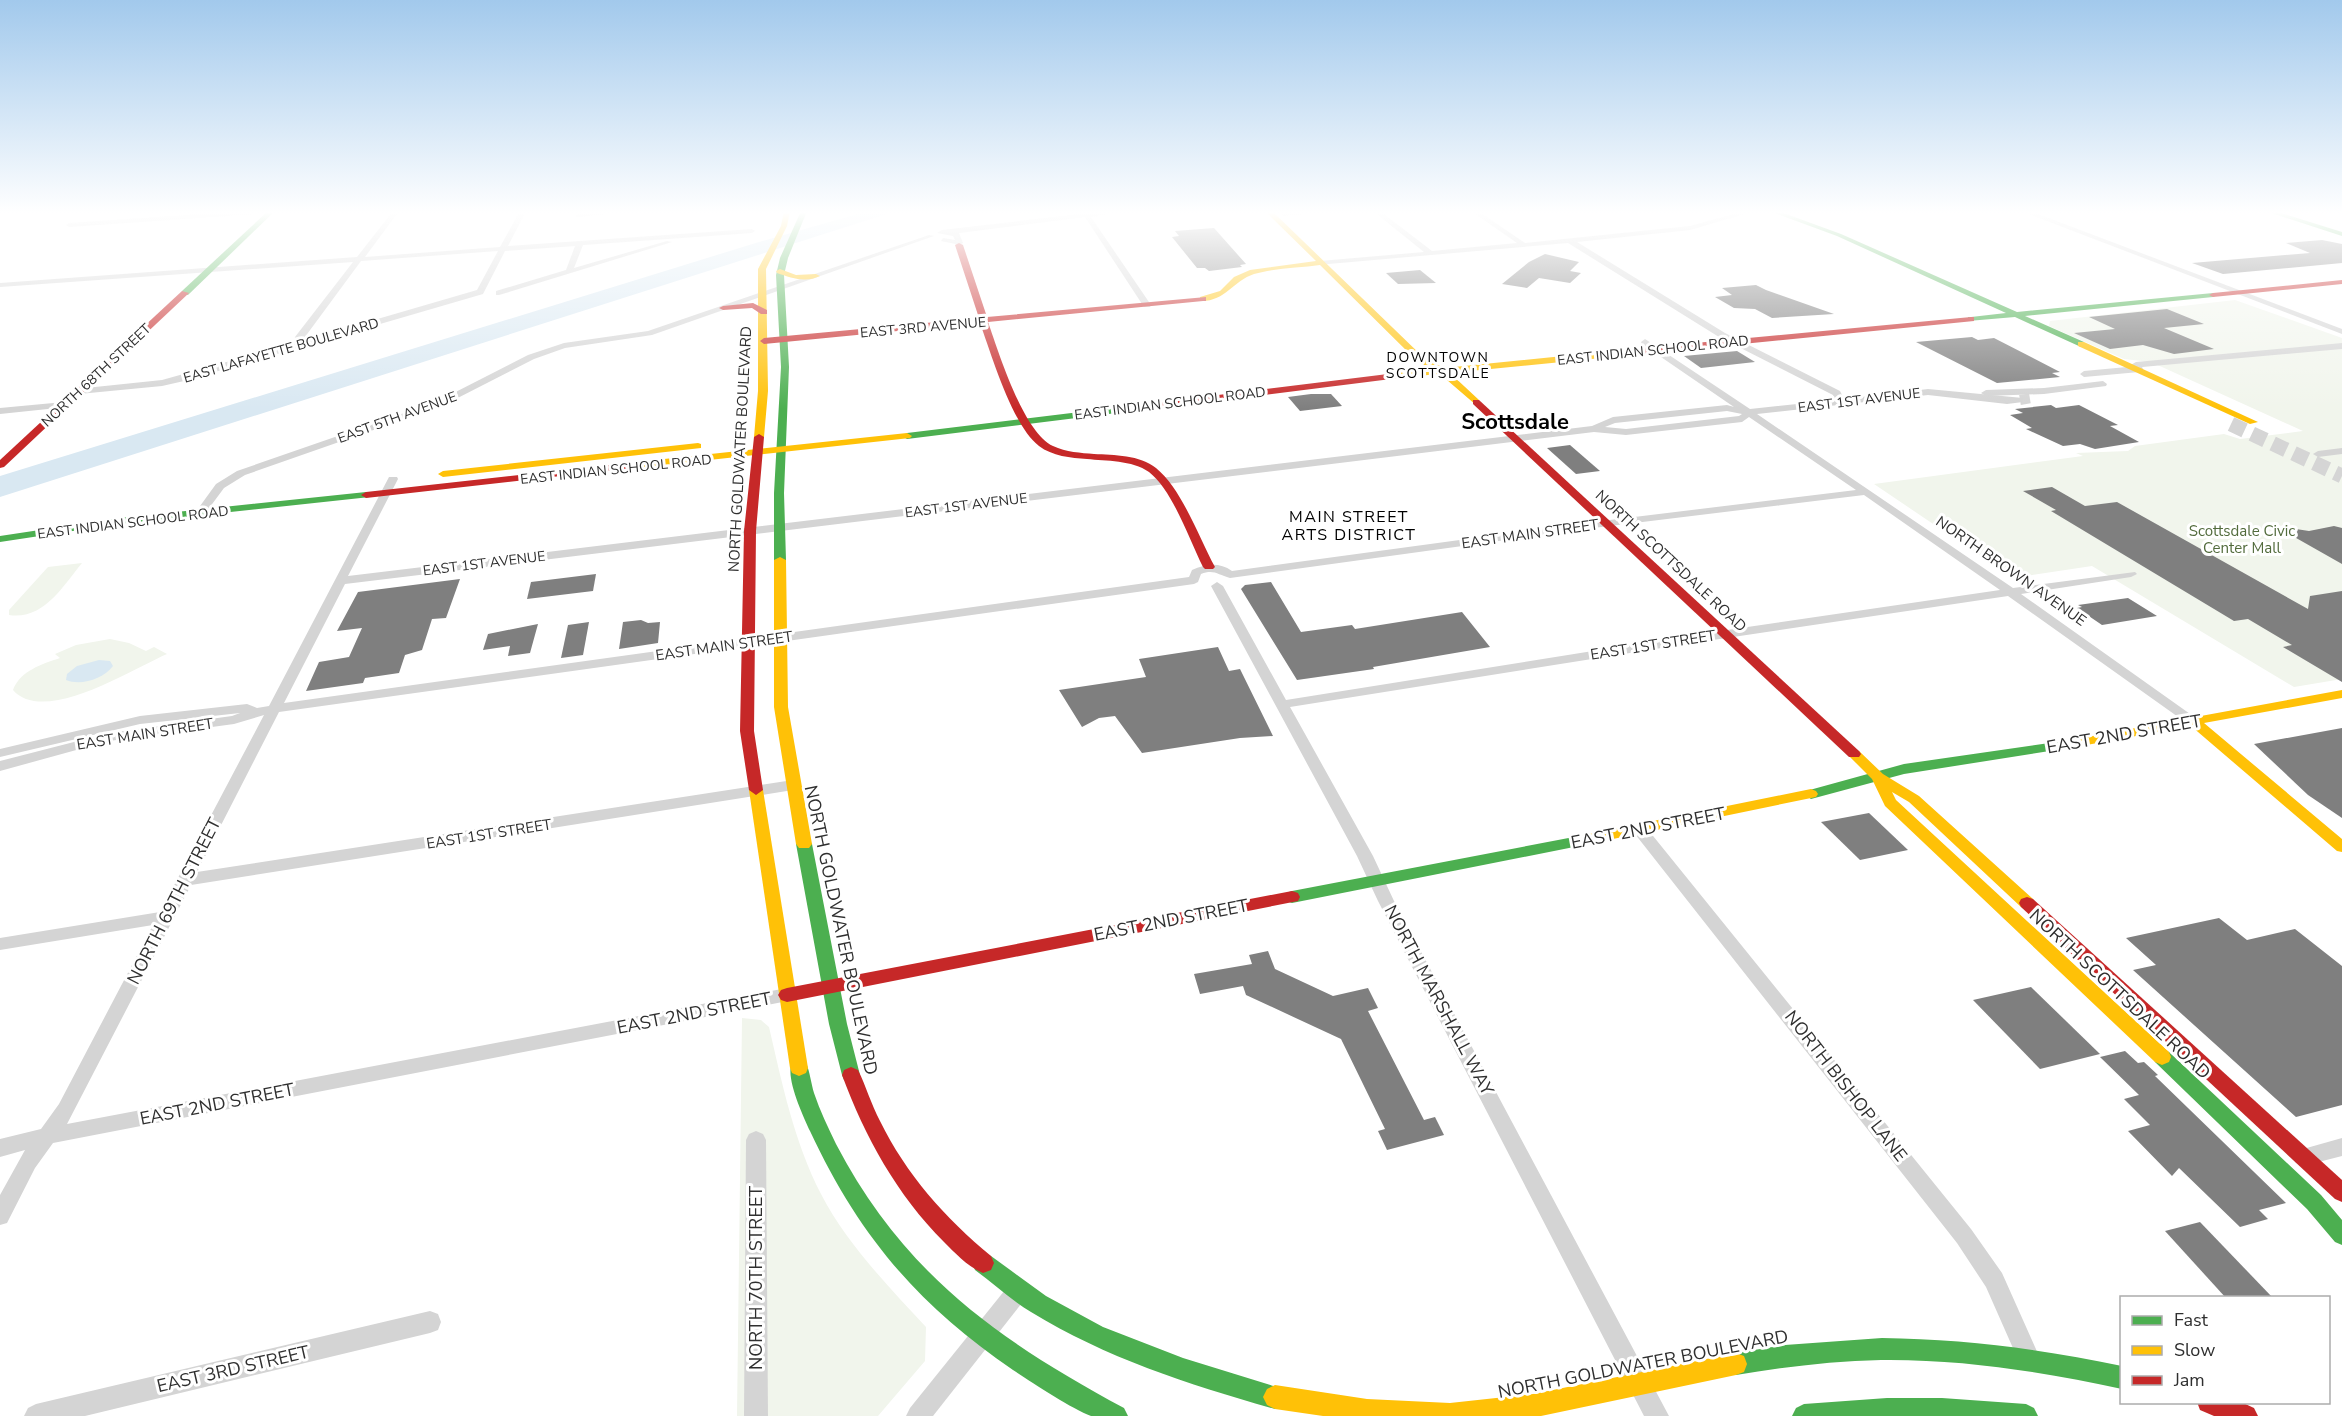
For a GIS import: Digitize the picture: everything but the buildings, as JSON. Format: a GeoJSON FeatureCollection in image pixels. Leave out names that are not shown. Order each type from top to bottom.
{"type":"FeatureCollection","features":[{"type":"Feature","properties":{"kind":"main road","name":"NORTH 68TH STREET"},"geometry":{"type":"LineString","coordinates":[[0,465],[201,277]]}},
{"type":"Feature","properties":{"kind":"main road","name":"NORTH GOLDWATER BOULEVARD"},"geometry":{"type":"LineString","coordinates":[[762,277],[763,391],[750,531],[746,711],[755,792],[787,995],[801,1079],[808,1102],[825,1146],[847,1186],[885,1245],[913,1277],[982,1336],[1060,1388],[1116,1416]]}},
{"type":"Feature","properties":{"kind":"main road","name":"NORTH GOLDWATER BOULEVARD"},"geometry":{"type":"LineString","coordinates":[[781,277],[785,339],[783,444],[778,528],[781,706],[793,785],[831,986],[857,1091],[879,1140],[900,1172],[944,1226],[985,1266],[1054,1318],[1143,1363],[1203,1383],[1291,1405],[1344,1412],[1449,1415],[1556,1402],[1808,1352],[1879,1347],[1929,1348],[2028,1358],[2120,1378]]}},
{"type":"Feature","properties":{"kind":"main road"},"geometry":{"type":"LineString","coordinates":[[971,277],[1023,417],[1043,445],[1062,451],[1142,465],[1151,469],[1162,481],[1209,567]]}},
{"type":"Feature","properties":{"kind":"main road","name":"EAST 3RD AVENUE"},"geometry":{"type":"LineString","coordinates":[[764,341],[1195,301],[1217,296],[1243,277]]}},
{"type":"Feature","properties":{"kind":"main road","name":"NORTH SCOTTSDALE ROAD"},"geometry":{"type":"LineString","coordinates":[[1341,277],[1426,364]]}},
{"type":"Feature","properties":{"kind":"main road","name":"NORTH SCOTTSDALE ROAD"},"geometry":{"type":"LineString","coordinates":[[1343,277],[1442,367],[1514,439],[1878,777],[1914,799],[2342,1193]]}},
{"type":"Feature","properties":{"kind":"main road"},"geometry":{"type":"LineString","coordinates":[[1909,277],[1982,311],[2016,315],[2342,282]]}},
{"type":"Feature","properties":{"kind":"main road"},"geometry":{"type":"LineString","coordinates":[[1927,277],[2112,371],[2231,424]]}},
{"type":"Feature","properties":{"kind":"main road","name":"EAST INDIAN SCHOOL ROAD"},"geometry":{"type":"LineString","coordinates":[[1651,346],[1737,342],[2331,277]]}},
{"type":"Feature","properties":{"kind":"main road"},"geometry":{"type":"LineString","coordinates":[[723,308],[753,305],[764,312]]}},
{"type":"Feature","properties":{"kind":"main road","name":"EAST INDIAN SCHOOL ROAD"},"geometry":{"type":"LineString","coordinates":[[0,539],[105,523],[386,493],[1264,387],[1651,346],[1722,335],[1982,311]]}},
{"type":"Feature","properties":{"kind":"main road"},"geometry":{"type":"LineString","coordinates":[[2016,315],[2253,422]]}},
{"type":"Feature","properties":{"kind":"main road","name":"EAST INDIAN SCHOOL ROAD"},"geometry":{"type":"LineString","coordinates":[[1264,387],[1426,364],[1442,367]]}},
{"type":"Feature","properties":{"kind":"main road"},"geometry":{"type":"LineString","coordinates":[[5,442],[27,440]]}},
{"type":"Feature","properties":{"kind":"main road","name":"EAST INDIAN SCHOOL ROAD"},"geometry":{"type":"LineString","coordinates":[[0,527],[89,512],[211,498],[393,479],[757,447]]}},
{"type":"Feature","properties":{"kind":"main road","name":"EAST 2ND STREET"},"geometry":{"type":"LineString","coordinates":[[787,995],[1640,830],[1791,799],[1904,769],[2031,751],[2342,694]]}},
{"type":"Feature","properties":{"kind":"main road","name":"NORTH BROWN AVENUE"},"geometry":{"type":"LineString","coordinates":[[2193,721],[2342,847]]}},
{"type":"Feature","properties":{"kind":"main road","name":"NORTH SCOTTSDALE ROAD"},"geometry":{"type":"LineString","coordinates":[[1878,777],[1890,803],[2267,1156],[2314,1202],[2342,1235]]}},
{"type":"Feature","properties":{"kind":"main road"},"geometry":{"type":"LineString","coordinates":[[2213,1404],[2246,1416]]}},
{"type":"Feature","properties":{"kind":"main road"},"geometry":{"type":"LineString","coordinates":[[1804,1416],[1885,1408],[1934,1407],[2026,1416]]}},
{"type":"Feature","properties":{"kind":"street"},"geometry":{"type":"LineString","coordinates":[[0,285],[104,277]]}},
{"type":"Feature","properties":{"kind":"street"},"geometry":{"type":"LineString","coordinates":[[298,345],[298,339],[344,277]]}},
{"type":"Feature","properties":{"kind":"street","name":"EAST LAFAYETTE BOULEVARD"},"geometry":{"type":"LineString","coordinates":[[79,391],[162,383],[480,292],[487,277]]}},
{"type":"Feature","properties":{"kind":"street"},"geometry":{"type":"LineString","coordinates":[[499,294],[555,277]]}},
{"type":"Feature","properties":{"kind":"street","name":"EAST 5TH AVENUE"},"geometry":{"type":"LineString","coordinates":[[200,513],[220,486],[241,472],[439,404],[531,357],[564,346],[649,333],[813,277]]}},
{"type":"Feature","properties":{"kind":"street"},"geometry":{"type":"LineString","coordinates":[[1128,277],[1147,305]]}},
{"type":"Feature","properties":{"kind":"street"},"geometry":{"type":"LineString","coordinates":[[1628,277],[1722,335],[1790,371],[1820,394],[1841,402]]}},
{"type":"Feature","properties":{"kind":"street"},"geometry":{"type":"LineString","coordinates":[[2195,277],[2342,332]]}},
{"type":"Feature","properties":{"kind":"street","name":"NORTH BROWN AVENUE"},"geometry":{"type":"LineString","coordinates":[[1651,346],[2010,591],[2193,721]]}},
{"type":"Feature","properties":{"kind":"street","name":"EAST 1ST AVENUE"},"geometry":{"type":"LineString","coordinates":[[1970,395],[2019,390],[2044,391],[2103,384],[2084,374],[2342,346]]}},
{"type":"Feature","properties":{"kind":"street","name":"EAST 1ST AVENUE"},"geometry":{"type":"LineString","coordinates":[[2032,398],[2037,398],[2044,391]]}},
{"type":"Feature","properties":{"kind":"street","name":"EAST 1ST AVENUE"},"geometry":{"type":"LineString","coordinates":[[339,581],[1594,429],[1626,432],[1742,419],[1748,412],[1928,392],[2007,401],[2020,400]]}},
{"type":"Feature","properties":{"kind":"street"},"geometry":{"type":"LineString","coordinates":[[0,411],[64,405]]}},
{"type":"Feature","properties":{"kind":"street"},"geometry":{"type":"LineString","coordinates":[[2318,454],[2342,447]]}},
{"type":"Feature","properties":{"kind":"street","name":"NORTH 69TH STREET"},"geometry":{"type":"LineString","coordinates":[[0,1216],[28,1162],[66,1110],[393,479]]}},
{"type":"Feature","properties":{"kind":"street","name":"EAST MAIN STREET"},"geometry":{"type":"LineString","coordinates":[[1230,575],[1866,492]]}},
{"type":"Feature","properties":{"kind":"street"},"geometry":{"type":"LineString","coordinates":[[1209,567],[1223,569],[1230,575],[1226,584],[1216,586],[1203,585],[1194,580],[1196,572],[1209,567]]}},
{"type":"Feature","properties":{"kind":"street","name":"EAST 1ST STREET"},"geometry":{"type":"LineString","coordinates":[[1283,704],[1726,634],[2131,574]]}},
{"type":"Feature","properties":{"kind":"street","name":"EAST MAIN STREET"},"geometry":{"type":"LineString","coordinates":[[0,766],[108,737],[234,720],[255,712],[274,709],[1194,580]]}},
{"type":"Feature","properties":{"kind":"street","name":"NORTH MARSHALL WAY"},"geometry":{"type":"LineString","coordinates":[[1216,586],[1283,704],[1377,880],[1657,1416]]}},
{"type":"Feature","properties":{"kind":"street","name":"EAST MAIN STREET"},"geometry":{"type":"LineString","coordinates":[[0,753],[152,718],[247,708],[255,712]]}},
{"type":"Feature","properties":{"kind":"street","name":"EAST 1ST STREET"},"geometry":{"type":"LineString","coordinates":[[185,880],[793,785]]}},
{"type":"Feature","properties":{"kind":"street","name":"NORTH BISHOP LANE"},"geometry":{"type":"LineString","coordinates":[[1640,830],[1964,1236],[1994,1280],[2028,1358]]}},
{"type":"Feature","properties":{"kind":"street"},"geometry":{"type":"LineString","coordinates":[[0,944],[166,917]]}},
{"type":"Feature","properties":{"kind":"street","name":"EAST 2ND STREET"},"geometry":{"type":"LineString","coordinates":[[0,1148],[47,1136],[787,995]]}},
{"type":"Feature","properties":{"kind":"street","name":"NORTH 70TH STREET"},"geometry":{"type":"LineString","coordinates":[[756,1140],[756,1416]]}},
{"type":"Feature","properties":{"kind":"street"},"geometry":{"type":"LineString","coordinates":[[2303,1157],[2342,1147]]}},
{"type":"Feature","properties":{"kind":"street"},"geometry":{"type":"LineString","coordinates":[[918,1416],[1017,1292]]}},
{"type":"Feature","properties":{"kind":"street","name":"EAST 3RD STREET"},"geometry":{"type":"LineString","coordinates":[[36,1416],[429,1322]]}},
{"type":"Feature","properties":{"kind":"green space","name":"Scottsdale Civic Center Mall"},"geometry":{"type":"Polygon","coordinates":[[[2235,300],[2342,338],[2342,679],[2294,687],[2092,566],[2013,578],[1874,484],[2083,456],[2076,453],[2128,451],[2135,446],[2224,434],[2240,439],[2303,431],[2151,362],[2124,359],[2049,326],[2050,321],[2235,300]]]}},
{"type":"Feature","properties":{"kind":"green space"},"geometry":{"type":"Polygon","coordinates":[[[82,563],[51,600],[42,607],[21,615],[9,615],[9,610],[48,567],[82,563]]]}},
{"type":"Feature","properties":{"kind":"green space"},"geometry":{"type":"Polygon","coordinates":[[[110,639],[129,643],[146,651],[154,647],[167,654],[112,681],[67,698],[46,702],[27,699],[13,690],[16,683],[26,673],[60,658],[55,654],[76,645],[110,639]]]}},
{"type":"Feature","properties":{"kind":"green space"},"geometry":{"type":"Polygon","coordinates":[[[742,1018],[761,1020],[769,1027],[784,1091],[803,1154],[831,1212],[869,1264],[926,1327],[925,1361],[878,1416],[737,1416],[742,1018]]]}},
{"type":"Feature","properties":{"kind":"shaded area"},"geometry":{"type":"Polygon","coordinates":[[[645,277],[689,277],[0,497],[0,476],[645,277]]]}},
{"type":"Feature","properties":{"kind":"shaded area"},"geometry":{"type":"Polygon","coordinates":[[[99,660],[110,661],[113,666],[104,675],[85,682],[66,680],[67,674],[77,666],[99,660]]]}},
{"type":"Feature","properties":{"kind":"tunnel"},"geometry":{"type":"LineString","coordinates":[[2020,400],[2032,398]]}},
{"type":"Feature","properties":{"kind":"tunnel"},"geometry":{"type":"LineString","coordinates":[[2231,424],[2342,476]]}},
{"type":"Feature","properties":{"kind":"traffic: fast"},"geometry":{"type":"LineString","coordinates":[[185,293],[202,277]]}},
{"type":"Feature","properties":{"kind":"traffic: fast"},"geometry":{"type":"LineString","coordinates":[[780,277],[785,367],[779,493],[780,560]]}},
{"type":"Feature","properties":{"kind":"traffic: fast"},"geometry":{"type":"LineString","coordinates":[[1932,277],[2081,344]]}},
{"type":"Feature","properties":{"kind":"traffic: fast"},"geometry":{"type":"LineString","coordinates":[[1971,319],[2213,295]]}},
{"type":"Feature","properties":{"kind":"traffic: fast"},"geometry":{"type":"LineString","coordinates":[[907,436],[1162,405]]}},
{"type":"Feature","properties":{"kind":"traffic: fast"},"geometry":{"type":"LineString","coordinates":[[0,539],[119,521],[366,495]]}},
{"type":"Feature","properties":{"kind":"traffic: fast"},"geometry":{"type":"LineString","coordinates":[[1811,794],[1904,769],[2070,744]]}},
{"type":"Feature","properties":{"kind":"traffic: fast"},"geometry":{"type":"LineString","coordinates":[[1292,897],[1579,841]]}},
{"type":"Feature","properties":{"kind":"traffic: fast"},"geometry":{"type":"LineString","coordinates":[[804,844],[838,1024],[851,1075]]}},
{"type":"Feature","properties":{"kind":"traffic: fast"},"geometry":{"type":"LineString","coordinates":[[2162,1057],[2314,1202],[2342,1235]]}},
{"type":"Feature","properties":{"kind":"traffic: fast"},"geometry":{"type":"LineString","coordinates":[[799,1068],[818,1128],[860,1205],[888,1244],[920,1280],[954,1312],[991,1341],[1030,1367],[1116,1416]]}},
{"type":"Feature","properties":{"kind":"traffic: fast"},"geometry":{"type":"LineString","coordinates":[[983,1263],[1038,1304],[1095,1334],[1183,1370],[1275,1397]]}},
{"type":"Feature","properties":{"kind":"traffic: fast"},"geometry":{"type":"LineString","coordinates":[[1736,1364],[1834,1351],[1929,1350],[2025,1359],[2120,1378]]}},
{"type":"Feature","properties":{"kind":"traffic: fast"},"geometry":{"type":"LineString","coordinates":[[1804,1416],[1859,1411],[1915,1410],[1970,1411],[2026,1416]]}},
{"type":"Feature","properties":{"kind":"traffic: slow"},"geometry":{"type":"LineString","coordinates":[[759,437],[763,391],[762,277]]}},
{"type":"Feature","properties":{"kind":"traffic: slow"},"geometry":{"type":"LineString","coordinates":[[1203,299],[1223,293],[1241,277]]}},
{"type":"Feature","properties":{"kind":"traffic: slow"},"geometry":{"type":"LineString","coordinates":[[1336,277],[1420,359],[1442,371],[1476,402]]}},
{"type":"Feature","properties":{"kind":"traffic: slow"},"geometry":{"type":"LineString","coordinates":[[2081,344],[2253,422]]}},
{"type":"Feature","properties":{"kind":"traffic: slow"},"geometry":{"type":"LineString","coordinates":[[1396,376],[1642,351]]}},
{"type":"Feature","properties":{"kind":"traffic: slow"},"geometry":{"type":"LineString","coordinates":[[627,466],[907,436]]}},
{"type":"Feature","properties":{"kind":"traffic: slow"},"geometry":{"type":"LineString","coordinates":[[443,474],[698,446]]}},
{"type":"Feature","properties":{"kind":"traffic: slow"},"geometry":{"type":"LineString","coordinates":[[780,560],[781,707],[804,844]]}},
{"type":"Feature","properties":{"kind":"traffic: slow"},"geometry":{"type":"LineString","coordinates":[[2070,744],[2342,694]]}},
{"type":"Feature","properties":{"kind":"traffic: slow"},"geometry":{"type":"LineString","coordinates":[[2193,721],[2342,847]]}},
{"type":"Feature","properties":{"kind":"traffic: slow"},"geometry":{"type":"LineString","coordinates":[[1854,754],[1878,777],[1914,799],[2027,903]]}},
{"type":"Feature","properties":{"kind":"traffic: slow"},"geometry":{"type":"LineString","coordinates":[[1878,777],[1890,803],[2162,1057]]}},
{"type":"Feature","properties":{"kind":"traffic: slow"},"geometry":{"type":"LineString","coordinates":[[756,790],[799,1068]]}},
{"type":"Feature","properties":{"kind":"traffic: slow"},"geometry":{"type":"LineString","coordinates":[[1579,841],[1811,794]]}},
{"type":"Feature","properties":{"kind":"traffic: slow"},"geometry":{"type":"LineString","coordinates":[[1275,1397],[1367,1411],[1450,1415],[1533,1406],[1736,1364]]}},
{"type":"Feature","properties":{"kind":"traffic: jam"},"geometry":{"type":"LineString","coordinates":[[969,277],[1005,380],[1029,429],[1041,443],[1051,449],[1064,453],[1126,460],[1151,469],[1159,476],[1175,500],[1209,567]]}},
{"type":"Feature","properties":{"kind":"traffic: jam"},"geometry":{"type":"LineString","coordinates":[[2213,295],[2342,282]]}},
{"type":"Feature","properties":{"kind":"traffic: jam"},"geometry":{"type":"LineString","coordinates":[[0,465],[185,293]]}},
{"type":"Feature","properties":{"kind":"traffic: jam"},"geometry":{"type":"LineString","coordinates":[[764,341],[1203,299]]}},
{"type":"Feature","properties":{"kind":"traffic: jam"},"geometry":{"type":"LineString","coordinates":[[723,308],[753,305],[764,312]]}},
{"type":"Feature","properties":{"kind":"traffic: jam"},"geometry":{"type":"LineString","coordinates":[[1642,351],[1971,319]]}},
{"type":"Feature","properties":{"kind":"traffic: jam"},"geometry":{"type":"LineString","coordinates":[[1162,405],[1396,376]]}},
{"type":"Feature","properties":{"kind":"traffic: jam"},"geometry":{"type":"LineString","coordinates":[[1476,402],[1854,754]]}},
{"type":"Feature","properties":{"kind":"traffic: jam"},"geometry":{"type":"LineString","coordinates":[[756,790],[747,731],[750,531],[759,437]]}},
{"type":"Feature","properties":{"kind":"traffic: jam"},"geometry":{"type":"LineString","coordinates":[[366,495],[627,466]]}},
{"type":"Feature","properties":{"kind":"traffic: jam"},"geometry":{"type":"LineString","coordinates":[[787,995],[1292,897]]}},
{"type":"Feature","properties":{"kind":"traffic: jam"},"geometry":{"type":"LineString","coordinates":[[2027,903],[2342,1193]]}},
{"type":"Feature","properties":{"kind":"traffic: jam"},"geometry":{"type":"LineString","coordinates":[[851,1075],[861,1102],[887,1154],[921,1202],[940,1224],[983,1263]]}},
{"type":"Feature","properties":{"kind":"traffic: jam"},"geometry":{"type":"LineString","coordinates":[[2213,1404],[2246,1416]]}},
{"type":"Feature","properties":{"kind":"district","name":"DOWNTOWN SCOTTSDALE"},"geometry":{"type":"Point","coordinates":[1438,366]}},
{"type":"Feature","properties":{"kind":"district","name":"Scottsdale"},"geometry":{"type":"Point","coordinates":[1515,421]}},
{"type":"Feature","properties":{"kind":"district","name":"MAIN STREET ARTS DISTRICT"},"geometry":{"type":"Point","coordinates":[1349,525]}}]}
